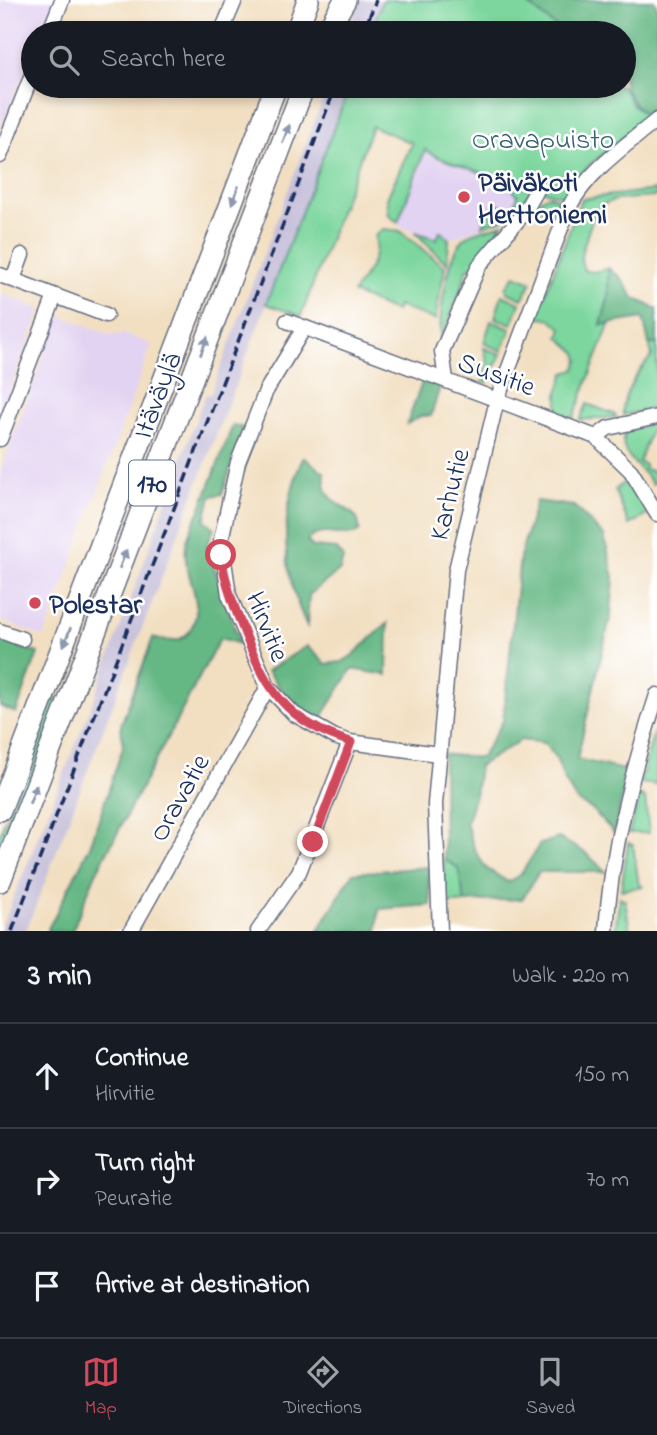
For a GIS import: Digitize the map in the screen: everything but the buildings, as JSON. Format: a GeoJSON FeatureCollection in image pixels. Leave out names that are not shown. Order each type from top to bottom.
{"type":"FeatureCollection","features":[{"type":"Feature","properties":{"kind":"highway"},"geometry":{"type":"LineString","coordinates":[[300,21],[306,0]]}},
{"type":"Feature","properties":{"kind":"highway"},"geometry":{"type":"LineString","coordinates":[[329,21],[337,0]]}},
{"type":"Feature","properties":{"kind":"highway"},"geometry":{"type":"LineString","coordinates":[[332,21],[345,0]]}},
{"type":"Feature","properties":{"kind":"highway","name":"Itäväylä"},"geometry":{"type":"LineString","coordinates":[[0,810],[271,98]]}},
{"type":"Feature","properties":{"kind":"highway","name":"Itäväylä"},"geometry":{"type":"LineString","coordinates":[[0,881],[299,98]]}},
{"type":"Feature","properties":{"kind":"street"},"geometry":{"type":"LineString","coordinates":[[54,21],[62,0]]}},
{"type":"Feature","properties":{"kind":"street"},"geometry":{"type":"LineString","coordinates":[[226,21],[235,0]]}},
{"type":"Feature","properties":{"kind":"street"},"geometry":{"type":"LineString","coordinates":[[0,156],[23,98]]}},
{"type":"Feature","properties":{"kind":"street","name":"Karhutie"},"geometry":{"type":"LineString","coordinates":[[440,931],[434,830],[438,754],[456,570],[497,400],[568,209],[579,188],[594,172],[657,120]]}},
{"type":"Feature","properties":{"kind":"street"},"geometry":{"type":"LineString","coordinates":[[446,380],[447,371],[442,351],[479,266],[524,213],[539,186]]}},
{"type":"Feature","properties":{"kind":"street"},"geometry":{"type":"LineString","coordinates":[[22,255],[6,278],[106,315]]}},
{"type":"Feature","properties":{"kind":"street"},"geometry":{"type":"LineString","coordinates":[[1,431],[55,296]]}},
{"type":"Feature","properties":{"kind":"street","name":"Susitie"},"geometry":{"type":"LineString","coordinates":[[287,321],[596,437],[631,471],[657,514]]}},
{"type":"Feature","properties":{"kind":"street","name":"Hirvitie"},"geometry":{"type":"LineString","coordinates":[[304,328],[266,391],[248,434],[227,504],[221,540],[229,595],[268,687],[294,714],[335,737],[351,742],[438,754]]}},
{"type":"Feature","properties":{"kind":"street"},"geometry":{"type":"LineString","coordinates":[[596,437],[607,428],[657,417]]}},
{"type":"Feature","properties":{"kind":"street"},"geometry":{"type":"LineString","coordinates":[[0,631],[22,639]]}},
{"type":"Feature","properties":{"kind":"street","name":"Oravatie"},"geometry":{"type":"LineString","coordinates":[[131,931],[268,687]]}},
{"type":"Feature","properties":{"kind":"street"},"geometry":{"type":"LineString","coordinates":[[606,931],[613,874],[632,770],[657,695]]}},
{"type":"Feature","properties":{"kind":"street"},"geometry":{"type":"LineString","coordinates":[[258,931],[299,872],[351,742]]}},
{"type":"Feature","properties":{"kind":"shaded area"},"geometry":{"type":"Polygon","coordinates":[[[0,0],[55,0],[46,21],[21,21],[21,80],[0,129],[0,0]]]}},
{"type":"Feature","properties":{"kind":"shaded area"},"geometry":{"type":"Polygon","coordinates":[[[360,0],[383,0],[375,21],[352,21],[360,0]]]}},
{"type":"Feature","properties":{"kind":"shaded area"},"geometry":{"type":"Polygon","coordinates":[[[323,98],[345,98],[26,931],[0,931],[93,702],[199,411],[206,394],[210,395],[323,98]]]}},
{"type":"Feature","properties":{"kind":"shaded area","name":"Päiväkoti Herttoniemi"},"geometry":{"type":"Polygon","coordinates":[[[425,149],[438,158],[509,184],[522,199],[512,216],[441,242],[397,225],[425,149]]]}},
{"type":"Feature","properties":{"kind":"shaded area"},"geometry":{"type":"Polygon","coordinates":[[[0,293],[41,309],[0,415],[0,293]]]}},
{"type":"Feature","properties":{"kind":"shaded area"},"geometry":{"type":"Polygon","coordinates":[[[59,315],[110,335],[124,334],[152,344],[44,637],[0,620],[0,472],[59,315]]]}},
{"type":"Feature","properties":{"kind":"green space"},"geometry":{"type":"Polygon","coordinates":[[[383,0],[523,0],[548,21],[375,21],[383,0]]]}},
{"type":"Feature","properties":{"kind":"green space"},"geometry":{"type":"Polygon","coordinates":[[[523,0],[654,0],[657,7],[657,109],[648,117],[630,98],[636,98],[636,21],[548,21],[523,0]]]}},
{"type":"Feature","properties":{"kind":"green space","name":"Oravapuisto"},"geometry":{"type":"Polygon","coordinates":[[[345,98],[629,98],[648,117],[587,167],[567,197],[533,188],[512,216],[482,226],[495,202],[512,211],[518,195],[509,186],[486,174],[425,150],[398,222],[389,216],[387,198],[412,143],[372,126],[301,316],[266,304],[345,98]]]}},
{"type":"Feature","properties":{"kind":"green space"},"geometry":{"type":"Polygon","coordinates":[[[657,190],[657,196],[610,201],[603,205],[591,223],[581,259],[585,271],[595,272],[608,268],[608,299],[601,324],[610,323],[573,419],[558,414],[558,392],[565,373],[575,370],[579,360],[577,353],[559,337],[562,328],[550,319],[537,316],[581,199],[657,190]]]}},
{"type":"Feature","properties":{"kind":"green space"},"geometry":{"type":"Polygon","coordinates":[[[548,195],[565,202],[560,216],[553,216],[534,203],[548,195]]]}},
{"type":"Feature","properties":{"kind":"green space"},"geometry":{"type":"Polygon","coordinates":[[[503,224],[478,262],[467,270],[441,338],[445,288],[457,249],[470,235],[503,224]]]}},
{"type":"Feature","properties":{"kind":"green space"},"geometry":{"type":"Polygon","coordinates":[[[383,229],[400,231],[445,267],[435,320],[398,306],[396,312],[353,293],[373,259],[375,236],[383,229]]]}},
{"type":"Feature","properties":{"kind":"green space"},"geometry":{"type":"Polygon","coordinates":[[[440,231],[449,239],[447,264],[415,232],[437,239],[440,231]]]}},
{"type":"Feature","properties":{"kind":"green space"},"geometry":{"type":"Polygon","coordinates":[[[608,268],[621,278],[634,298],[657,309],[657,344],[649,344],[643,318],[601,325],[608,299],[608,268]]]}},
{"type":"Feature","properties":{"kind":"green space"},"geometry":{"type":"Polygon","coordinates":[[[515,275],[532,282],[522,299],[507,292],[506,288],[515,275]]]}},
{"type":"Feature","properties":{"kind":"green space"},"geometry":{"type":"Polygon","coordinates":[[[502,295],[520,303],[512,324],[495,318],[502,295]]]}},
{"type":"Feature","properties":{"kind":"green space"},"geometry":{"type":"Polygon","coordinates":[[[657,316],[657,408],[623,415],[628,391],[652,356],[644,318],[657,316]]]}},
{"type":"Feature","properties":{"kind":"green space"},"geometry":{"type":"Polygon","coordinates":[[[491,321],[511,329],[502,351],[484,343],[491,321]]]}},
{"type":"Feature","properties":{"kind":"green space"},"geometry":{"type":"Polygon","coordinates":[[[484,348],[501,354],[487,383],[482,383],[488,363],[484,348]]]}},
{"type":"Feature","properties":{"kind":"green space"},"geometry":{"type":"Polygon","coordinates":[[[424,377],[441,383],[431,416],[421,416],[407,424],[424,377]]]}},
{"type":"Feature","properties":{"kind":"green space"},"geometry":{"type":"Polygon","coordinates":[[[587,404],[614,414],[616,417],[580,420],[587,404]]]}},
{"type":"Feature","properties":{"kind":"green space"},"geometry":{"type":"Polygon","coordinates":[[[657,422],[657,428],[651,430],[639,462],[645,465],[645,469],[657,473],[657,481],[652,484],[630,459],[624,446],[624,438],[627,430],[657,422]]]}},
{"type":"Feature","properties":{"kind":"green space"},"geometry":{"type":"Polygon","coordinates":[[[233,425],[244,428],[222,494],[211,496],[205,520],[214,528],[207,545],[240,644],[220,638],[95,875],[72,931],[47,931],[90,846],[123,747],[121,725],[153,638],[167,641],[180,639],[188,633],[194,622],[196,600],[187,567],[186,545],[233,425]]]}},
{"type":"Feature","properties":{"kind":"green space"},"geometry":{"type":"Polygon","coordinates":[[[303,457],[324,472],[326,489],[330,496],[352,513],[359,524],[359,532],[353,534],[319,534],[307,541],[313,547],[337,549],[343,558],[340,570],[309,595],[307,626],[292,584],[286,542],[290,500],[303,457]]]}},
{"type":"Feature","properties":{"kind":"green space"},"geometry":{"type":"Polygon","coordinates":[[[629,478],[652,512],[629,525],[615,490],[629,478]]]}},
{"type":"Feature","properties":{"kind":"green space"},"geometry":{"type":"Polygon","coordinates":[[[536,501],[574,506],[604,536],[614,577],[611,614],[577,759],[628,771],[614,833],[593,810],[577,801],[556,758],[544,743],[521,740],[479,766],[475,795],[466,823],[475,851],[486,868],[508,882],[521,874],[540,844],[559,838],[586,853],[606,872],[539,872],[522,899],[465,902],[458,868],[444,859],[443,754],[481,758],[503,721],[520,557],[536,501]]]}},
{"type":"Feature","properties":{"kind":"green space"},"geometry":{"type":"Polygon","coordinates":[[[388,623],[387,675],[352,669],[319,722],[286,696],[267,671],[307,646],[326,664],[342,662],[388,623]]]}},
{"type":"Feature","properties":{"kind":"green space"},"geometry":{"type":"Polygon","coordinates":[[[0,640],[38,653],[16,713],[0,706],[0,640]]]}},
{"type":"Feature","properties":{"kind":"green space"},"geometry":{"type":"Polygon","coordinates":[[[52,697],[61,700],[0,860],[0,834],[52,697]]]}},
{"type":"Feature","properties":{"kind":"green space"},"geometry":{"type":"Polygon","coordinates":[[[654,732],[657,733],[657,785],[640,783],[654,732]]]}},
{"type":"Feature","properties":{"kind":"green space"},"geometry":{"type":"Polygon","coordinates":[[[640,796],[645,798],[649,833],[629,833],[640,796]]]}},
{"type":"Feature","properties":{"kind":"green space"},"geometry":{"type":"Polygon","coordinates":[[[628,843],[633,845],[639,886],[644,886],[621,890],[628,843]]]}},
{"type":"Feature","properties":{"kind":"green space"},"geometry":{"type":"Polygon","coordinates":[[[444,859],[458,868],[465,902],[445,904],[444,859]]]}},
{"type":"Feature","properties":{"kind":"green space"},"geometry":{"type":"Polygon","coordinates":[[[428,867],[431,905],[379,909],[377,931],[318,931],[353,873],[428,867]]]}},
{"type":"Feature","properties":{"kind":"green space"},"geometry":{"type":"Polygon","coordinates":[[[620,897],[625,900],[630,931],[615,931],[620,897]]]}},
{"type":"Feature","properties":{"kind":"railway"},"geometry":{"type":"LineString","coordinates":[[368,21],[376,0]]}},
{"type":"Feature","properties":{"kind":"railway"},"geometry":{"type":"LineString","coordinates":[[12,931],[331,98]]}},
{"type":"Feature","properties":{"kind":"place","name":"Päiväkoti Herttoniemi"},"geometry":{"type":"Point","coordinates":[464,197]}},
{"type":"Feature","properties":{"kind":"place","name":"Polestar"},"geometry":{"type":"Point","coordinates":[35,603]}},
{"type":"Feature","properties":{"kind":"route"},"geometry":{"type":"LineString","coordinates":[[221,555],[229,595],[268,687],[294,714],[335,737],[351,742],[313,842]]}}]}
